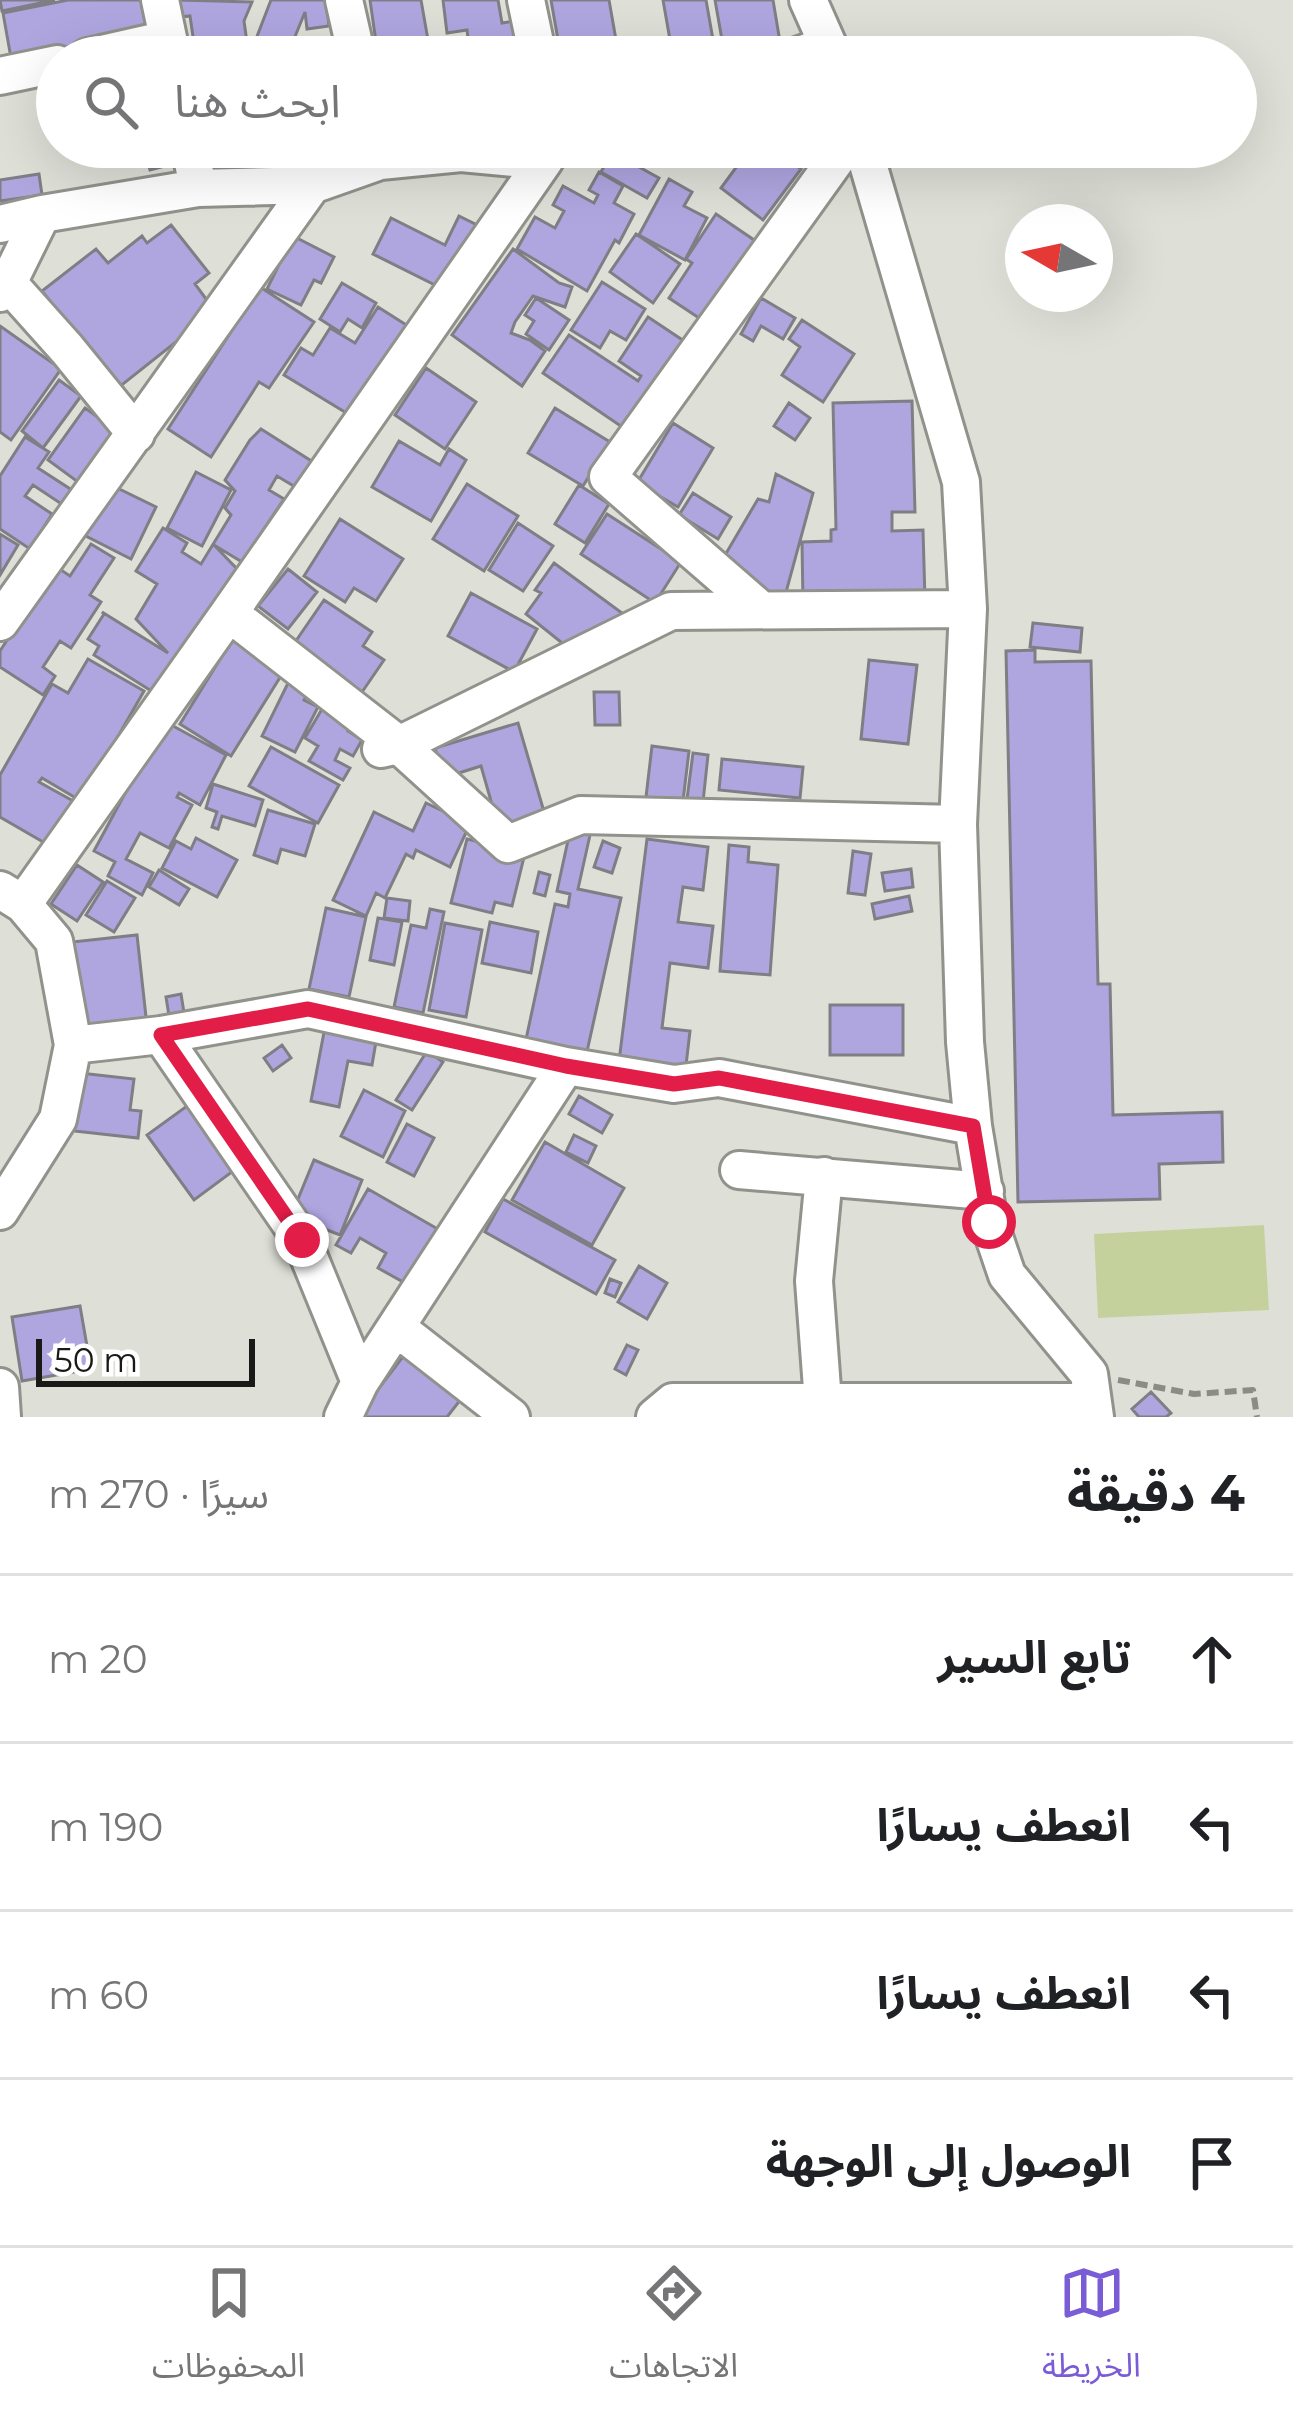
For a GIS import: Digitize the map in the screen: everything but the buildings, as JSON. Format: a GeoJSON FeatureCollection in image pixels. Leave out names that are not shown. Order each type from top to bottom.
{"type":"FeatureCollection","features":[{"type":"Feature","properties":{"kind":"street"},"geometry":{"type":"LineString","coordinates":[[160,0],[168,36]]}},
{"type":"Feature","properties":{"kind":"street"},"geometry":{"type":"LineString","coordinates":[[344,0],[352,36]]}},
{"type":"Feature","properties":{"kind":"street"},"geometry":{"type":"LineString","coordinates":[[526,0],[534,36]]}},
{"type":"Feature","properties":{"kind":"street"},"geometry":{"type":"LineString","coordinates":[[808,0],[815,36]]}},
{"type":"Feature","properties":{"kind":"street"},"geometry":{"type":"LineString","coordinates":[[820,36],[825,0]]}},
{"type":"Feature","properties":{"kind":"street"},"geometry":{"type":"LineString","coordinates":[[0,76],[36,68]]}},
{"type":"Feature","properties":{"kind":"street"},"geometry":{"type":"LineString","coordinates":[[194,168],[198,188]]}},
{"type":"Feature","properties":{"kind":"street"},"geometry":{"type":"LineString","coordinates":[[0,224],[198,188],[311,185],[348,168]]}},
{"type":"Feature","properties":{"kind":"street"},"geometry":{"type":"LineString","coordinates":[[0,1211],[58,1119],[73,1045],[54,941],[11,897],[230,613],[538,168]]}},
{"type":"Feature","properties":{"kind":"street"},"geometry":{"type":"LineString","coordinates":[[760,609],[608,477],[830,168]]}},
{"type":"Feature","properties":{"kind":"street"},"geometry":{"type":"LineString","coordinates":[[869,168],[961,482],[968,609],[958,824],[965,1042],[989,1222],[1007,1275],[1092,1398]]}},
{"type":"Feature","properties":{"kind":"street"},"geometry":{"type":"LineString","coordinates":[[0,622],[311,185]]}},
{"type":"Feature","properties":{"kind":"street"},"geometry":{"type":"LineString","coordinates":[[42,214],[4,288],[67,349],[136,434]]}},
{"type":"Feature","properties":{"kind":"street"},"geometry":{"type":"LineString","coordinates":[[385,748],[671,611],[968,609]]}},
{"type":"Feature","properties":{"kind":"street"},"geometry":{"type":"LineString","coordinates":[[230,613],[385,748],[508,844],[581,815],[958,824]]}},
{"type":"Feature","properties":{"kind":"street"},"geometry":{"type":"LineString","coordinates":[[73,1045],[308,1009],[566,1066],[674,1084],[719,1078],[973,1126]]}},
{"type":"Feature","properties":{"kind":"street"},"geometry":{"type":"LineString","coordinates":[[161,1035],[302,1240],[361,1382]]}},
{"type":"Feature","properties":{"kind":"street"},"geometry":{"type":"LineString","coordinates":[[343,1417],[566,1066]]}},
{"type":"Feature","properties":{"kind":"street"},"geometry":{"type":"LineString","coordinates":[[740,1169],[985,1191]]}},
{"type":"Feature","properties":{"kind":"street"},"geometry":{"type":"LineString","coordinates":[[823,1402],[814,1281],[824,1176]]}},
{"type":"Feature","properties":{"kind":"street"},"geometry":{"type":"LineString","coordinates":[[397,1328],[511,1417]]}},
{"type":"Feature","properties":{"kind":"street"},"geometry":{"type":"LineString","coordinates":[[0,1387],[2,1417]]}},
{"type":"Feature","properties":{"kind":"street"},"geometry":{"type":"LineString","coordinates":[[655,1417],[673,1402],[1092,1398]]}},
{"type":"Feature","properties":{"kind":"path"},"geometry":{"type":"LineString","coordinates":[[1092,1398],[1253,1390],[1258,1417]]}},
{"type":"Feature","properties":{"kind":"green space"},"geometry":{"type":"Polygon","coordinates":[[[1264,1225],[1269,1310],[1098,1318],[1094,1234],[1264,1225]]]}},
{"type":"Feature","properties":{"kind":"route"},"geometry":{"type":"LineString","coordinates":[[302,1240],[161,1035],[308,1009],[566,1066],[674,1084],[719,1078],[973,1126],[989,1222]]}}]}
